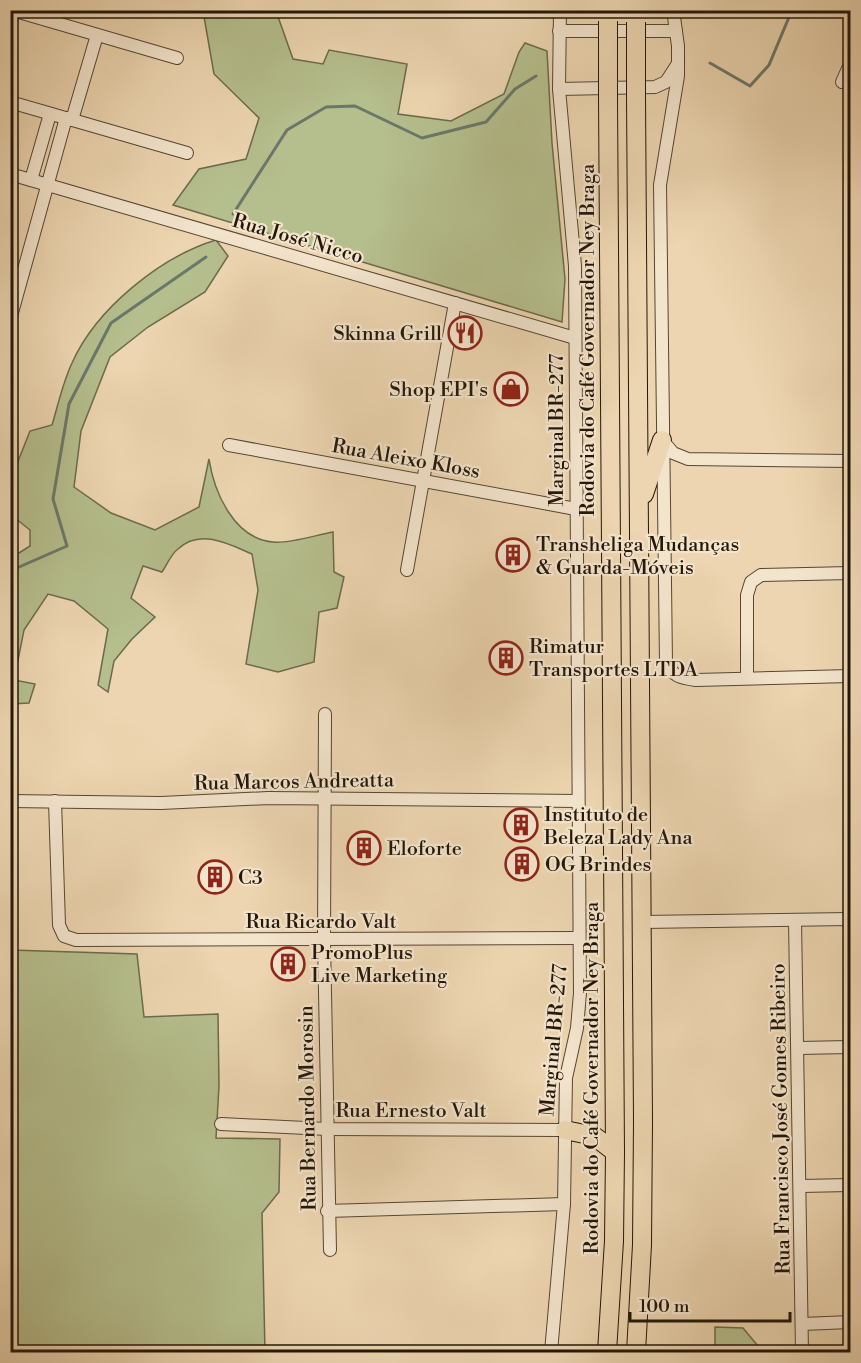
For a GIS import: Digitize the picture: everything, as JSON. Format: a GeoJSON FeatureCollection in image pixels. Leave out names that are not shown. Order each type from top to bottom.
{"type":"FeatureCollection","features":[{"type":"Feature","properties":{"kind":"highway","name":"Rodovia do Café Governador Ney Braga"},"geometry":{"type":"LineString","coordinates":[[607,1353],[614,1241],[615,1152],[608,23]]}},
{"type":"Feature","properties":{"kind":"highway"},"geometry":{"type":"LineString","coordinates":[[636,23],[643,1165],[637,1353]]}},
{"type":"Feature","properties":{"kind":"highway"},"geometry":{"type":"LineString","coordinates":[[639,507],[662,440]]}},
{"type":"Feature","properties":{"kind":"highway"},"geometry":{"type":"LineString","coordinates":[[565,1130],[594,1136],[615,1152]]}},
{"type":"Feature","properties":{"kind":"street"},"geometry":{"type":"LineString","coordinates":[[12,10],[177,58]]}},
{"type":"Feature","properties":{"kind":"street","name":"Marginal BR-277"},"geometry":{"type":"LineString","coordinates":[[551,1353],[564,1204],[566,1078],[579,1017],[574,242],[559,89],[560,10]]}},
{"type":"Feature","properties":{"kind":"street"},"geometry":{"type":"LineString","coordinates":[[673,10],[678,61],[660,185],[666,662],[671,672],[680,678],[850,676]]}},
{"type":"Feature","properties":{"kind":"street"},"geometry":{"type":"LineString","coordinates":[[559,31],[676,30]]}},
{"type":"Feature","properties":{"kind":"street"},"geometry":{"type":"LineString","coordinates":[[10,320],[69,119],[97,35]]}},
{"type":"Feature","properties":{"kind":"street"},"geometry":{"type":"LineString","coordinates":[[559,89],[655,87],[666,82],[678,61]]}},
{"type":"Feature","properties":{"kind":"street"},"geometry":{"type":"LineString","coordinates":[[842,82],[850,64]]}},
{"type":"Feature","properties":{"kind":"street"},"geometry":{"type":"LineString","coordinates":[[10,102],[187,153]]}},
{"type":"Feature","properties":{"kind":"street"},"geometry":{"type":"LineString","coordinates":[[32,180],[50,114]]}},
{"type":"Feature","properties":{"kind":"street","name":"Rua José Nicco"},"geometry":{"type":"LineString","coordinates":[[10,174],[575,338]]}},
{"type":"Feature","properties":{"kind":"street"},"geometry":{"type":"LineString","coordinates":[[407,570],[455,303]]}},
{"type":"Feature","properties":{"kind":"street"},"geometry":{"type":"LineString","coordinates":[[662,440],[673,453],[688,459],[850,461]]}},
{"type":"Feature","properties":{"kind":"street","name":"Rua Aleixo Kloss"},"geometry":{"type":"LineString","coordinates":[[230,445],[576,509]]}},
{"type":"Feature","properties":{"kind":"street"},"geometry":{"type":"LineString","coordinates":[[747,677],[747,595],[751,582],[761,575],[850,573]]}},
{"type":"Feature","properties":{"kind":"street","name":"Rua Bernardo Morosin"},"geometry":{"type":"LineString","coordinates":[[325,714],[324,940],[327,1211],[330,1250]]}},
{"type":"Feature","properties":{"kind":"street","name":"Rua Marcos Andreatta"},"geometry":{"type":"LineString","coordinates":[[10,801],[161,803],[325,799],[578,801]]}},
{"type":"Feature","properties":{"kind":"street","name":"Rua Ricardo Valt"},"geometry":{"type":"LineString","coordinates":[[55,801],[58,919],[64,936],[82,941],[579,938]]}},
{"type":"Feature","properties":{"kind":"street"},"geometry":{"type":"LineString","coordinates":[[642,922],[850,919]]}},
{"type":"Feature","properties":{"kind":"street","name":"Rua Francisco José Gomes Ribeiro"},"geometry":{"type":"LineString","coordinates":[[795,920],[799,1048],[802,1353]]}},
{"type":"Feature","properties":{"kind":"street"},"geometry":{"type":"LineString","coordinates":[[799,1048],[850,1047]]}},
{"type":"Feature","properties":{"kind":"street","name":"Rua Ernesto Valt"},"geometry":{"type":"LineString","coordinates":[[222,1124],[327,1129],[565,1130]]}},
{"type":"Feature","properties":{"kind":"street"},"geometry":{"type":"LineString","coordinates":[[801,1186],[850,1185]]}},
{"type":"Feature","properties":{"kind":"street"},"geometry":{"type":"LineString","coordinates":[[327,1211],[564,1204]]}},
{"type":"Feature","properties":{"kind":"street"},"geometry":{"type":"LineString","coordinates":[[803,1324],[850,1322]]}},
{"type":"Feature","properties":{"kind":"green space"},"geometry":{"type":"Polygon","coordinates":[[[203,11],[276,11],[293,59],[323,64],[329,50],[407,64],[398,114],[451,121],[504,94],[519,52],[525,43],[547,51],[552,143],[565,279],[562,322],[173,205],[199,169],[246,159],[259,118],[214,74],[203,11]]]}},
{"type":"Feature","properties":{"kind":"green space"},"geometry":{"type":"Polygon","coordinates":[[[216,240],[228,256],[205,292],[148,327],[110,357],[81,431],[74,487],[111,513],[155,530],[199,507],[209,459],[221,499],[228,512],[247,532],[259,539],[279,542],[295,541],[333,532],[334,572],[344,577],[337,608],[319,612],[314,662],[278,672],[246,664],[258,590],[252,554],[224,542],[196,540],[176,551],[162,572],[143,566],[131,598],[155,617],[132,639],[114,661],[108,692],[98,685],[108,629],[74,601],[48,594],[24,630],[14,680],[35,684],[29,703],[11,704],[11,558],[30,546],[30,530],[11,515],[11,479],[30,431],[52,425],[72,363],[97,323],[113,305],[152,272],[195,248],[216,240]]]}},
{"type":"Feature","properties":{"kind":"green space"},"geometry":{"type":"Polygon","coordinates":[[[10,950],[137,954],[144,1017],[218,1014],[219,1086],[216,1138],[280,1139],[279,1192],[262,1213],[265,1352],[15,1352],[11,1347],[10,950]]]}},
{"type":"Feature","properties":{"kind":"green space"},"geometry":{"type":"Polygon","coordinates":[[[715,1327],[743,1328],[763,1352],[715,1352],[715,1327]]]}},
{"type":"Feature","properties":{"kind":"waterway"},"geometry":{"type":"LineString","coordinates":[[710,63],[750,86],[769,65],[792,10]]}},
{"type":"Feature","properties":{"kind":"waterway"},"geometry":{"type":"LineString","coordinates":[[233,214],[287,130],[326,107],[355,106],[422,138],[486,122],[515,89],[536,76]]}},
{"type":"Feature","properties":{"kind":"waterway"},"geometry":{"type":"LineString","coordinates":[[10,571],[67,546],[53,499],[69,404],[111,323],[206,257]]}},
{"type":"Feature","properties":{"kind":"place","name":"Skinna Grill"},"geometry":{"type":"Point","coordinates":[465,333]}},
{"type":"Feature","properties":{"kind":"place","name":"Shop EPI's"},"geometry":{"type":"Point","coordinates":[511,389]}},
{"type":"Feature","properties":{"kind":"place","name":"Transheliga Mudanças & Guarda-Móveis"},"geometry":{"type":"Point","coordinates":[513,555]}},
{"type":"Feature","properties":{"kind":"place","name":"Rimatur Transportes LTDA"},"geometry":{"type":"Point","coordinates":[506,658]}},
{"type":"Feature","properties":{"kind":"place","name":"Instituto de Beleza Lady Ana"},"geometry":{"type":"Point","coordinates":[521,825]}},
{"type":"Feature","properties":{"kind":"place","name":"Eloforte"},"geometry":{"type":"Point","coordinates":[364,848]}},
{"type":"Feature","properties":{"kind":"place","name":"OG Brindes"},"geometry":{"type":"Point","coordinates":[522,864]}},
{"type":"Feature","properties":{"kind":"place","name":"C3"},"geometry":{"type":"Point","coordinates":[215,877]}},
{"type":"Feature","properties":{"kind":"place","name":"PromoPlus Live Marketing"},"geometry":{"type":"Point","coordinates":[288,964]}}]}
